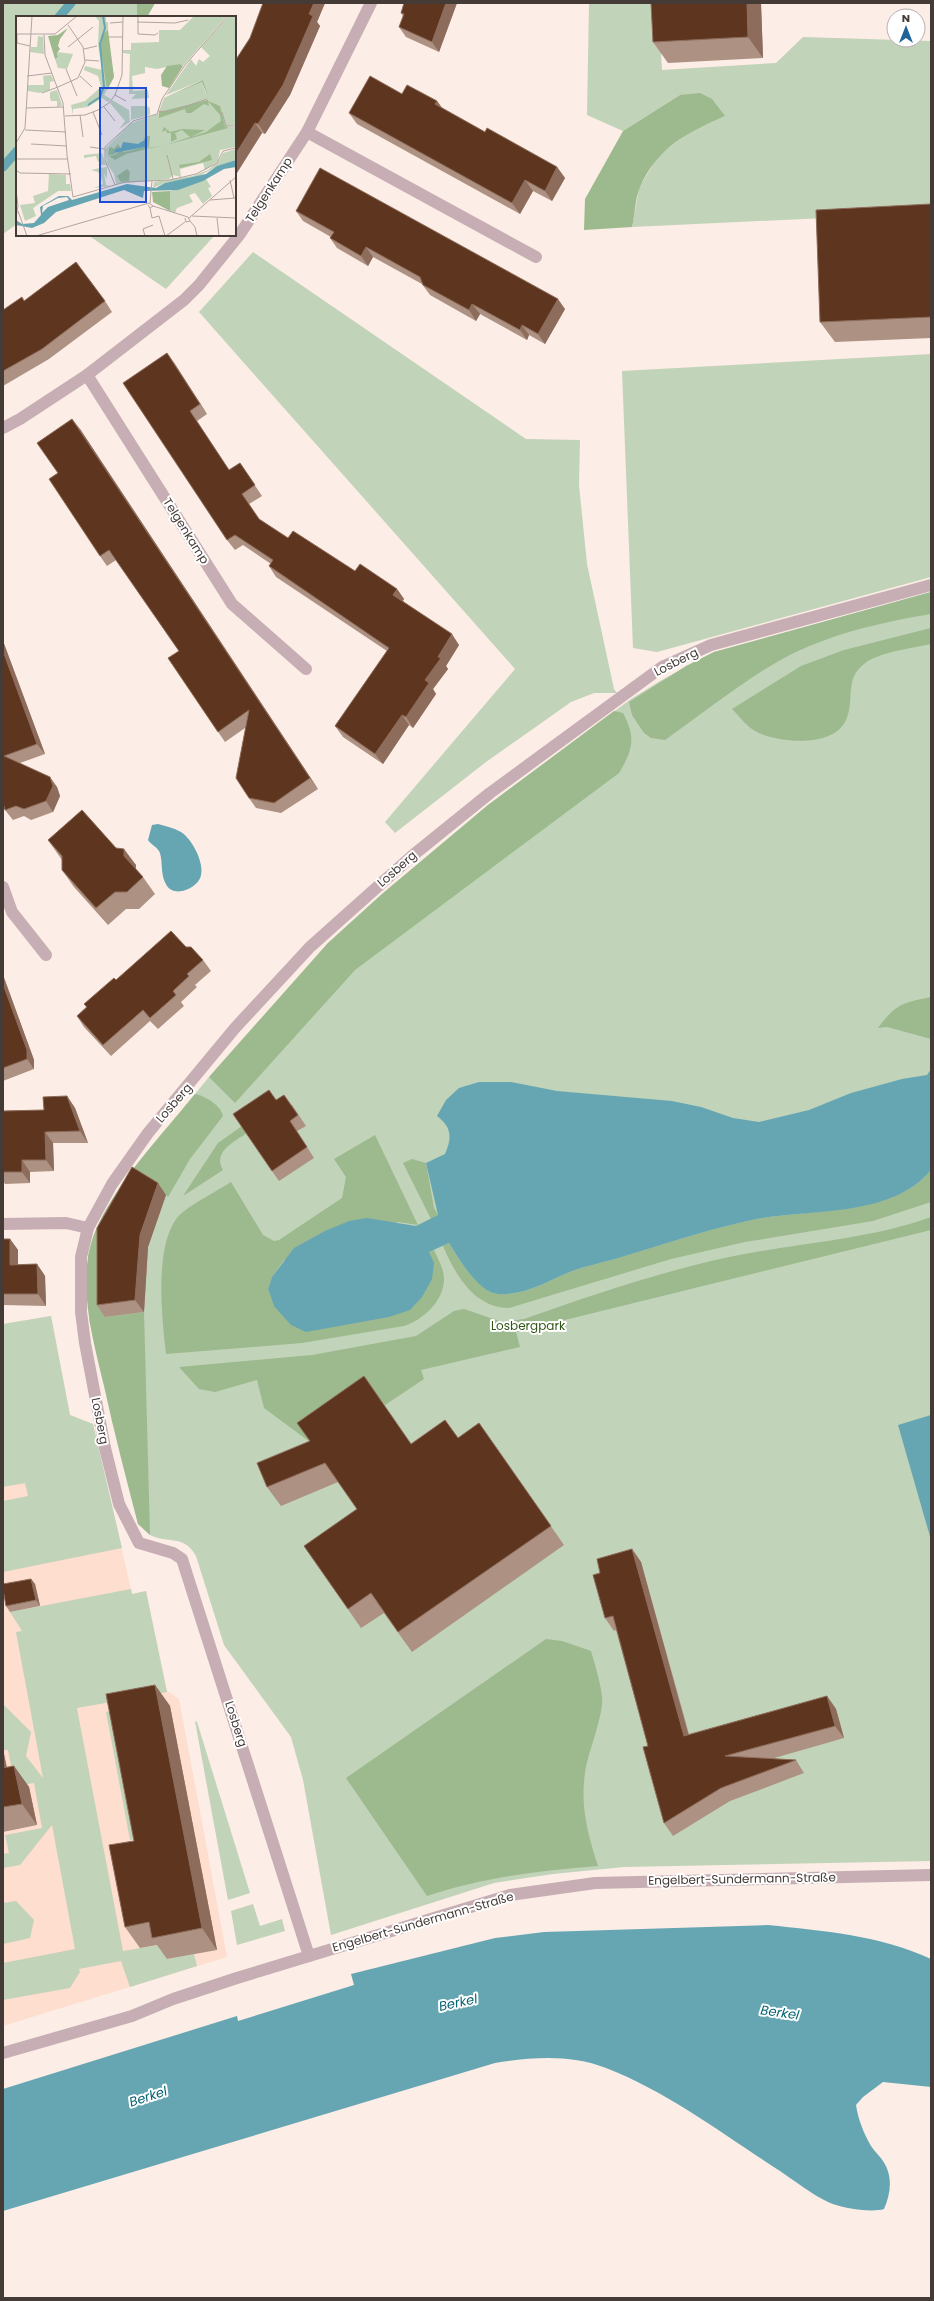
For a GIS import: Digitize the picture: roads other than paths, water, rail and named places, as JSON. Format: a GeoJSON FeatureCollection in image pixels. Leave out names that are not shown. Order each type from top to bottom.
{"type":"FeatureCollection","features":[{"type":"Feature","properties":{"kind":"street","name":"Telgenkamp"},"geometry":{"type":"LineString","coordinates":[[3,428],[20,419],[87,375],[184,300],[199,285],[240,234],[308,132],[371,3]]}},
{"type":"Feature","properties":{"kind":"street"},"geometry":{"type":"LineString","coordinates":[[308,132],[536,257]]}},
{"type":"Feature","properties":{"kind":"street","name":"Telgenkamp"},"geometry":{"type":"LineString","coordinates":[[87,375],[232,604],[306,668]]}},
{"type":"Feature","properties":{"kind":"street","name":"Losberg"},"geometry":{"type":"LineString","coordinates":[[309,1956],[182,1559],[173,1553],[139,1543],[120,1504],[105,1448],[85,1343],[81,1312],[81,1257],[88,1228],[112,1184],[148,1133],[235,1028],[310,947],[412,856],[490,793],[662,667],[711,645],[931,585]]}},
{"type":"Feature","properties":{"kind":"street"},"geometry":{"type":"LineString","coordinates":[[3,887],[12,912],[46,955]]}},
{"type":"Feature","properties":{"kind":"street"},"geometry":{"type":"LineString","coordinates":[[3,1224],[66,1223],[88,1228]]}},
{"type":"Feature","properties":{"kind":"street","name":"Engelbert-Sundermann-Straße"},"geometry":{"type":"LineString","coordinates":[[3,2053],[132,2016],[173,1999],[510,1895],[595,1883],[931,1875]]}},
{"type":"Feature","properties":{"kind":"water"},"geometry":{"type":"Polygon","coordinates":[[[158,824],[172,828],[185,835],[193,845],[199,858],[201,864],[201,875],[199,880],[196,884],[186,890],[171,890],[165,882],[162,874],[160,853],[158,849],[148,840],[152,825],[158,824]]]}},
{"type":"Feature","properties":{"kind":"water"},"geometry":{"type":"Polygon","coordinates":[[[931,1069],[931,1170],[914,1186],[894,1197],[848,1209],[774,1216],[735,1224],[577,1269],[536,1287],[517,1293],[508,1294],[498,1294],[484,1288],[470,1274],[449,1243],[429,1252],[434,1263],[432,1279],[422,1297],[410,1310],[389,1317],[306,1332],[291,1325],[274,1306],[268,1289],[272,1277],[294,1248],[325,1231],[349,1221],[367,1218],[416,1226],[438,1215],[426,1163],[445,1154],[450,1138],[449,1133],[446,1124],[437,1116],[446,1100],[459,1088],[479,1082],[511,1082],[557,1091],[672,1101],[701,1107],[733,1118],[759,1122],[809,1110],[851,1093],[902,1079],[927,1075],[931,1069]]]}},
{"type":"Feature","properties":{"kind":"water"},"geometry":{"type":"Polygon","coordinates":[[[931,1415],[931,1540],[898,1425],[931,1415]]]}},
{"type":"Feature","properties":{"kind":"water","name":"Berkel"},"geometry":{"type":"Polygon","coordinates":[[[768,1925],[830,1932],[872,1939],[892,1944],[931,1959],[931,2087],[883,2082],[863,2097],[856,2105],[866,2136],[871,2146],[883,2161],[890,2179],[888,2197],[884,2209],[856,2209],[840,2206],[822,2199],[695,2115],[629,2078],[606,2068],[579,2060],[537,2058],[495,2063],[3,2211],[3,2089],[237,2016],[238,2021],[354,1985],[351,1974],[495,1938],[544,1932],[768,1925]]]}},
{"type":"Feature","properties":{"kind":"waterway"},"geometry":{"type":"LineString","coordinates":[[60,16],[71,3]]}},
{"type":"Feature","properties":{"kind":"waterway"},"geometry":{"type":"LineString","coordinates":[[3,167],[16,152]]}},
{"type":"Feature","properties":{"kind":"park label","name":"Losbergpark"},"geometry":{"type":"Point","coordinates":[528,1326]}}]}
